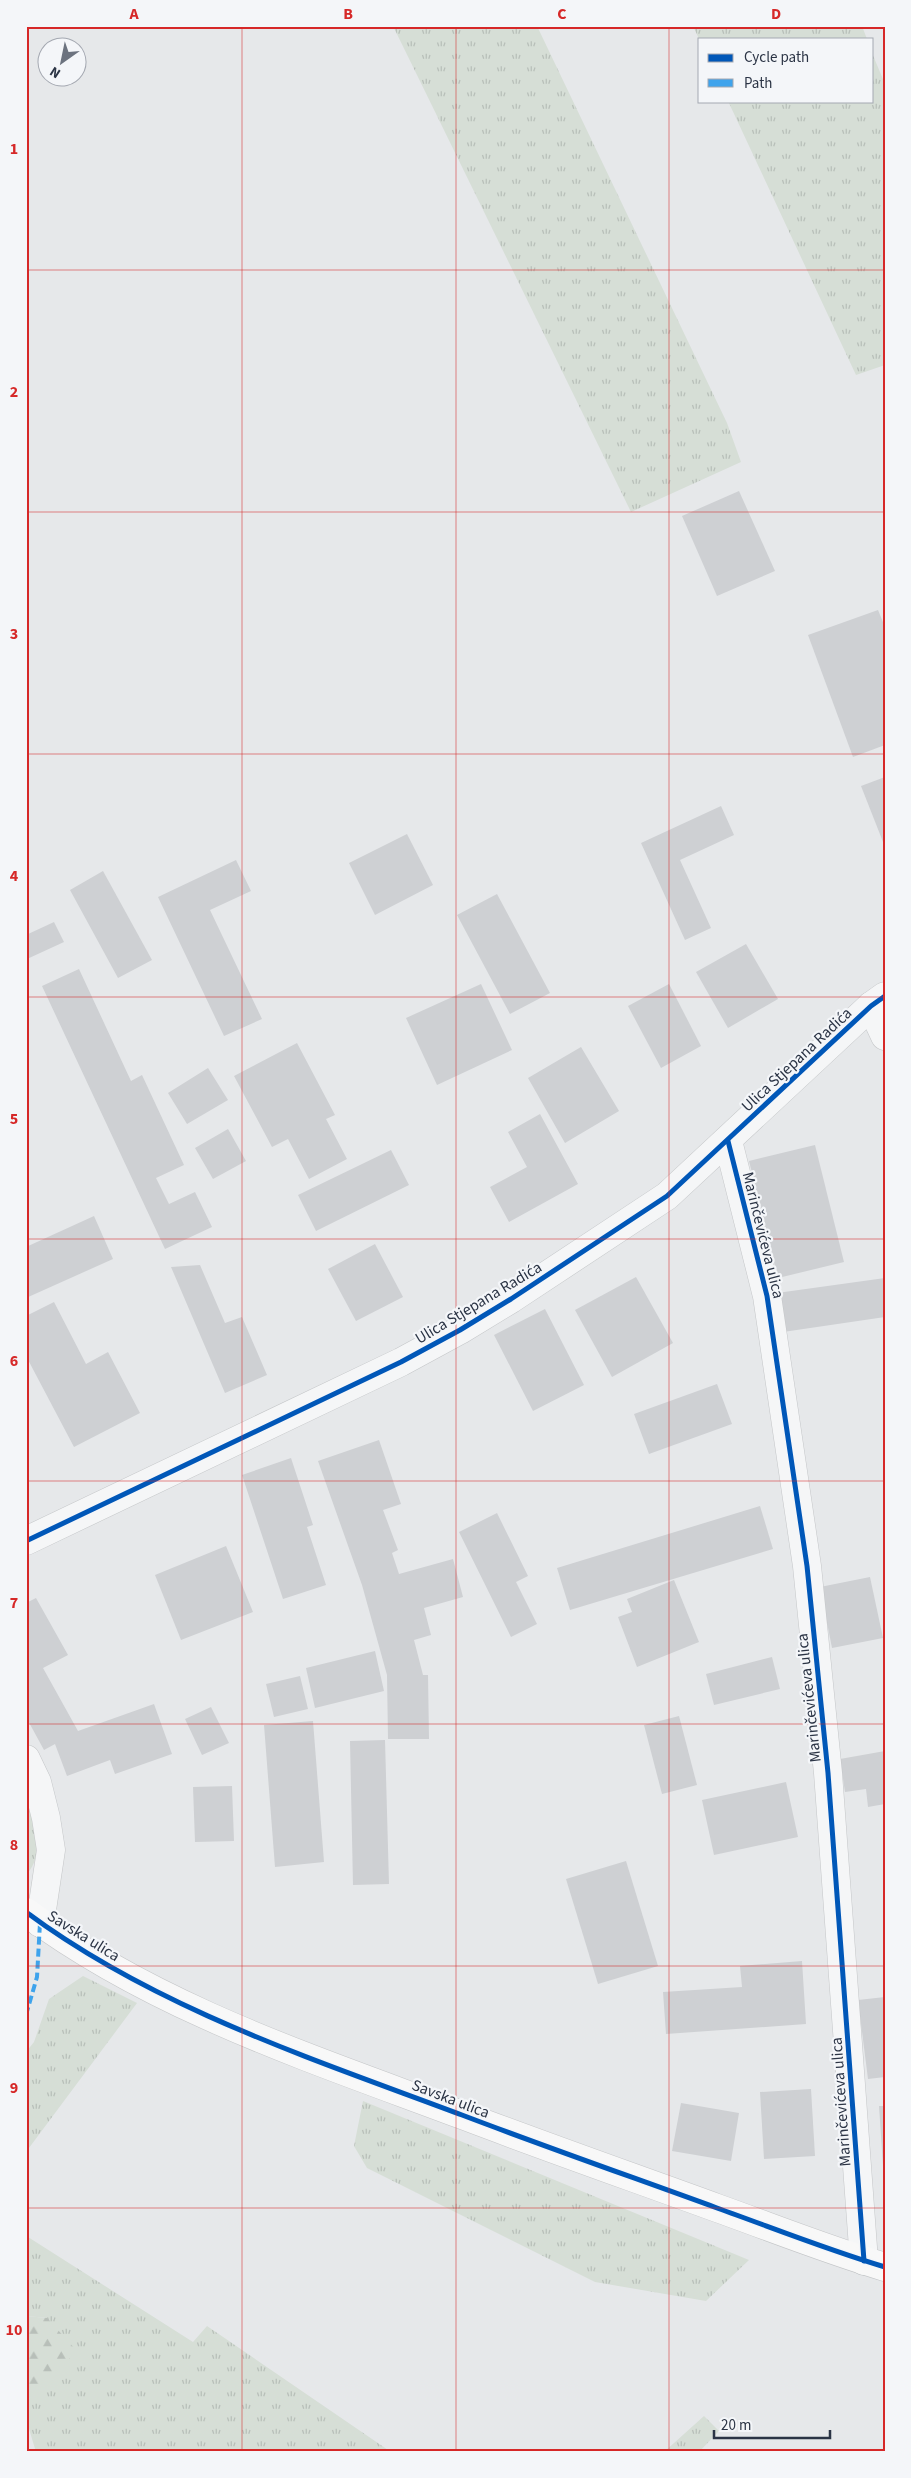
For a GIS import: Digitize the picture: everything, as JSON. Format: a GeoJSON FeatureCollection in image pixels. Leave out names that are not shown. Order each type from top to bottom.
{"type":"FeatureCollection","features":[{"type":"Feature","properties":{"kind":"street"},"geometry":{"type":"LineString","coordinates":[[878,1001],[885,1036]]}},
{"type":"Feature","properties":{"kind":"street","name":"Ulica Stjepana Radića"},"geometry":{"type":"LineString","coordinates":[[26,1541],[401,1362],[460,1330],[602,1240],[666,1196],[878,1001]]}},
{"type":"Feature","properties":{"kind":"street","name":"Marinčevićeva ulica"},"geometry":{"type":"LineString","coordinates":[[728,1140],[767,1296],[807,1566],[874,2264]]}},
{"type":"Feature","properties":{"kind":"street"},"geometry":{"type":"LineString","coordinates":[[26,1759],[37,1782],[46,1818],[50,1850],[33,1918]]}},
{"type":"Feature","properties":{"kind":"street","name":"Savska ulica"},"geometry":{"type":"LineString","coordinates":[[33,1918],[75,1948],[170,1998],[307,2057],[518,2136],[874,2264]]}},
{"type":"Feature","properties":{"kind":"green space"},"geometry":{"type":"Polygon","coordinates":[[[393,26],[537,26],[727,423],[741,462],[631,512],[393,26]]]}},
{"type":"Feature","properties":{"kind":"green space"},"geometry":{"type":"Polygon","coordinates":[[[693,26],[862,26],[867,38],[699,38],[693,26]]]}},
{"type":"Feature","properties":{"kind":"green space"},"geometry":{"type":"Polygon","coordinates":[[[874,58],[885,84],[885,365],[856,375],[728,102],[874,102],[874,58]]]}},
{"type":"Feature","properties":{"kind":"green space"},"geometry":{"type":"Polygon","coordinates":[[[26,1788],[34,1821],[37,1846],[36,1857],[32,1867],[26,1874],[26,1788]]]}},
{"type":"Feature","properties":{"kind":"green space"},"geometry":{"type":"Polygon","coordinates":[[[83,1976],[137,2003],[26,2152],[26,2052],[34,2042],[49,1999],[83,1976]]]}},
{"type":"Feature","properties":{"kind":"green space"},"geometry":{"type":"Polygon","coordinates":[[[363,2101],[749,2260],[706,2301],[595,2282],[367,2168],[354,2146],[363,2101]]]}},
{"type":"Feature","properties":{"kind":"green space"},"geometry":{"type":"Polygon","coordinates":[[[28,2237],[193,2342],[207,2326],[391,2452],[36,2452],[26,2419],[26,2402],[44,2382],[47,2318],[26,2316],[26,2238],[28,2237]]]}},
{"type":"Feature","properties":{"kind":"green space"},"geometry":{"type":"Polygon","coordinates":[[[26,2316],[47,2318],[77,2351],[26,2402],[26,2316]]]}},
{"type":"Feature","properties":{"kind":"green space"},"geometry":{"type":"Polygon","coordinates":[[[704,2416],[719,2431],[699,2452],[664,2452],[704,2416]]]}},
{"type":"Feature","properties":{"kind":"building"},"geometry":{"type":"Polygon","coordinates":[[[739,491],[775,571],[717,596],[682,516],[739,491]]]}},
{"type":"Feature","properties":{"kind":"building"},"geometry":{"type":"Polygon","coordinates":[[[878,610],[885,627],[885,745],[853,757],[808,635],[878,610]]]}},
{"type":"Feature","properties":{"kind":"building"},"geometry":{"type":"Polygon","coordinates":[[[885,777],[885,847],[861,786],[885,777]]]}},
{"type":"Feature","properties":{"kind":"building"},"geometry":{"type":"Polygon","coordinates":[[[721,806],[734,835],[680,860],[711,928],[685,940],[641,843],[721,806]]]}},
{"type":"Feature","properties":{"kind":"building"},"geometry":{"type":"Polygon","coordinates":[[[407,834],[433,885],[375,915],[349,863],[407,834]]]}},
{"type":"Feature","properties":{"kind":"building"},"geometry":{"type":"Polygon","coordinates":[[[236,860],[251,891],[210,910],[262,1019],[224,1036],[158,897],[236,860]]]}},
{"type":"Feature","properties":{"kind":"building"},"geometry":{"type":"Polygon","coordinates":[[[103,871],[152,960],[118,978],[70,890],[103,871]]]}},
{"type":"Feature","properties":{"kind":"building"},"geometry":{"type":"Polygon","coordinates":[[[497,894],[550,993],[510,1014],[457,915],[497,894]]]}},
{"type":"Feature","properties":{"kind":"building"},"geometry":{"type":"Polygon","coordinates":[[[54,922],[64,942],[27,959],[26,935],[54,922]]]}},
{"type":"Feature","properties":{"kind":"building"},"geometry":{"type":"Polygon","coordinates":[[[746,944],[778,999],[728,1028],[696,972],[746,944]]]}},
{"type":"Feature","properties":{"kind":"building"},"geometry":{"type":"Polygon","coordinates":[[[79,969],[131,1081],[142,1075],[184,1165],[156,1178],[169,1204],[195,1192],[212,1227],[165,1249],[42,986],[79,969]]]}},
{"type":"Feature","properties":{"kind":"building"},"geometry":{"type":"Polygon","coordinates":[[[481,984],[512,1050],[437,1085],[406,1018],[481,984]]]}},
{"type":"Feature","properties":{"kind":"building"},"geometry":{"type":"Polygon","coordinates":[[[669,984],[701,1046],[661,1068],[628,1006],[669,984]]]}},
{"type":"Feature","properties":{"kind":"building"},"geometry":{"type":"Polygon","coordinates":[[[297,1043],[335,1115],[326,1119],[347,1159],[309,1179],[288,1139],[272,1147],[234,1076],[297,1043]]]}},
{"type":"Feature","properties":{"kind":"building"},"geometry":{"type":"Polygon","coordinates":[[[581,1047],[619,1111],[565,1143],[528,1078],[581,1047]]]}},
{"type":"Feature","properties":{"kind":"building"},"geometry":{"type":"Polygon","coordinates":[[[208,1068],[228,1100],[187,1124],[168,1093],[208,1068]]]}},
{"type":"Feature","properties":{"kind":"building"},"geometry":{"type":"Polygon","coordinates":[[[540,1114],[578,1184],[509,1222],[490,1187],[527,1167],[508,1132],[540,1114]]]}},
{"type":"Feature","properties":{"kind":"building"},"geometry":{"type":"Polygon","coordinates":[[[228,1129],[246,1161],[213,1179],[195,1148],[228,1129]]]}},
{"type":"Feature","properties":{"kind":"building"},"geometry":{"type":"Polygon","coordinates":[[[815,1145],[844,1262],[778,1278],[749,1161],[815,1145]]]}},
{"type":"Feature","properties":{"kind":"building"},"geometry":{"type":"Polygon","coordinates":[[[391,1150],[409,1185],[316,1231],[298,1195],[391,1150]]]}},
{"type":"Feature","properties":{"kind":"building"},"geometry":{"type":"Polygon","coordinates":[[[94,1216],[113,1259],[26,1298],[26,1247],[94,1216]]]}},
{"type":"Feature","properties":{"kind":"building"},"geometry":{"type":"Polygon","coordinates":[[[375,1244],[403,1297],[356,1321],[328,1269],[375,1244]]]}},
{"type":"Feature","properties":{"kind":"building"},"geometry":{"type":"Polygon","coordinates":[[[200,1265],[225,1323],[242,1317],[267,1375],[225,1393],[171,1267],[200,1265]]]}},
{"type":"Feature","properties":{"kind":"building"},"geometry":{"type":"Polygon","coordinates":[[[636,1277],[673,1343],[612,1377],[575,1310],[636,1277]]]}},
{"type":"Feature","properties":{"kind":"building"},"geometry":{"type":"Polygon","coordinates":[[[885,1278],[885,1317],[783,1332],[777,1293],[885,1278]]]}},
{"type":"Feature","properties":{"kind":"building"},"geometry":{"type":"Polygon","coordinates":[[[54,1302],[86,1364],[108,1352],[140,1413],[74,1447],[26,1356],[26,1316],[54,1302]]]}},
{"type":"Feature","properties":{"kind":"building"},"geometry":{"type":"Polygon","coordinates":[[[545,1309],[584,1385],[533,1411],[494,1335],[545,1309]]]}},
{"type":"Feature","properties":{"kind":"building"},"geometry":{"type":"Polygon","coordinates":[[[717,1384],[732,1424],[649,1454],[634,1414],[717,1384]]]}},
{"type":"Feature","properties":{"kind":"building"},"geometry":{"type":"Polygon","coordinates":[[[379,1440],[401,1504],[383,1510],[398,1550],[392,1553],[399,1574],[453,1559],[463,1597],[424,1608],[431,1635],[414,1640],[423,1675],[428,1675],[429,1739],[388,1739],[387,1675],[362,1585],[318,1461],[379,1440]]]}},
{"type":"Feature","properties":{"kind":"building"},"geometry":{"type":"Polygon","coordinates":[[[291,1458],[313,1525],[307,1527],[326,1585],[283,1599],[242,1475],[291,1458]]]}},
{"type":"Feature","properties":{"kind":"building"},"geometry":{"type":"Polygon","coordinates":[[[760,1506],[773,1549],[570,1610],[557,1568],[760,1506]]]}},
{"type":"Feature","properties":{"kind":"building"},"geometry":{"type":"Polygon","coordinates":[[[497,1513],[528,1576],[516,1582],[537,1624],[511,1637],[459,1532],[497,1513]]]}},
{"type":"Feature","properties":{"kind":"building"},"geometry":{"type":"Polygon","coordinates":[[[226,1546],[253,1612],[181,1640],[155,1575],[226,1546]]]}},
{"type":"Feature","properties":{"kind":"building"},"geometry":{"type":"Polygon","coordinates":[[[870,1577],[883,1638],[832,1648],[820,1587],[870,1577]]]}},
{"type":"Feature","properties":{"kind":"building"},"geometry":{"type":"Polygon","coordinates":[[[674,1580],[699,1642],[637,1667],[618,1617],[632,1612],[627,1599],[674,1580]]]}},
{"type":"Feature","properties":{"kind":"building"},"geometry":{"type":"Polygon","coordinates":[[[36,1598],[68,1655],[43,1668],[78,1731],[154,1704],[172,1754],[115,1774],[110,1760],[67,1776],[55,1744],[44,1750],[26,1717],[26,1603],[36,1598]]]}},
{"type":"Feature","properties":{"kind":"building"},"geometry":{"type":"Polygon","coordinates":[[[375,1651],[384,1691],[315,1708],[306,1668],[375,1651]]]}},
{"type":"Feature","properties":{"kind":"building"},"geometry":{"type":"Polygon","coordinates":[[[772,1657],[780,1689],[714,1705],[706,1674],[772,1657]]]}},
{"type":"Feature","properties":{"kind":"building"},"geometry":{"type":"Polygon","coordinates":[[[300,1676],[308,1709],[274,1717],[266,1684],[300,1676]]]}},
{"type":"Feature","properties":{"kind":"building"},"geometry":{"type":"Polygon","coordinates":[[[211,1707],[229,1743],[202,1755],[185,1719],[211,1707]]]}},
{"type":"Feature","properties":{"kind":"building"},"geometry":{"type":"Polygon","coordinates":[[[679,1716],[697,1785],[662,1794],[644,1725],[679,1716]]]}},
{"type":"Feature","properties":{"kind":"building"},"geometry":{"type":"Polygon","coordinates":[[[313,1721],[324,1862],[275,1867],[264,1725],[313,1721]]]}},
{"type":"Feature","properties":{"kind":"building"},"geometry":{"type":"Polygon","coordinates":[[[385,1740],[389,1884],[353,1885],[350,1741],[385,1740]]]}},
{"type":"Feature","properties":{"kind":"building"},"geometry":{"type":"Polygon","coordinates":[[[885,1751],[885,1804],[868,1807],[866,1789],[845,1792],[840,1759],[885,1751]]]}},
{"type":"Feature","properties":{"kind":"building"},"geometry":{"type":"Polygon","coordinates":[[[786,1782],[798,1837],[714,1855],[702,1800],[786,1782]]]}},
{"type":"Feature","properties":{"kind":"building"},"geometry":{"type":"Polygon","coordinates":[[[232,1786],[234,1841],[195,1842],[193,1787],[232,1786]]]}},
{"type":"Feature","properties":{"kind":"building"},"geometry":{"type":"Polygon","coordinates":[[[626,1861],[658,1966],[598,1984],[566,1879],[626,1861]]]}},
{"type":"Feature","properties":{"kind":"building"},"geometry":{"type":"Polygon","coordinates":[[[802,1961],[806,2024],[666,2034],[663,1992],[742,1987],[740,1966],[802,1961]]]}},
{"type":"Feature","properties":{"kind":"building"},"geometry":{"type":"Polygon","coordinates":[[[885,1997],[885,2077],[868,2079],[858,2000],[885,1997]]]}},
{"type":"Feature","properties":{"kind":"building"},"geometry":{"type":"Polygon","coordinates":[[[811,2089],[815,2156],[764,2159],[760,2092],[811,2089]]]}},
{"type":"Feature","properties":{"kind":"building"},"geometry":{"type":"Polygon","coordinates":[[[681,2103],[739,2113],[731,2161],[672,2151],[681,2103]]]}},
{"type":"Feature","properties":{"kind":"building"},"geometry":{"type":"Polygon","coordinates":[[[879,2106],[885,2106],[885,2166],[883,2166],[879,2106]]]}},
{"type":"Feature","properties":{"kind":"marked path"},"geometry":{"type":"LineString","coordinates":[[26,2015],[37,1977],[40,1923]]}},
{"type":"Feature","properties":{"kind":"cycle path"},"geometry":{"type":"LineString","coordinates":[[26,1541],[401,1362],[460,1330],[511,1299],[667,1196],[871,1006],[885,996]]}},
{"type":"Feature","properties":{"kind":"cycle path"},"geometry":{"type":"LineString","coordinates":[[728,1141],[767,1296],[807,1566],[828,1773],[864,2261]]}},
{"type":"Feature","properties":{"kind":"cycle path"},"geometry":{"type":"LineString","coordinates":[[26,1912],[76,1946],[128,1976],[181,2004],[236,2029],[525,2139],[885,2267]]}}]}
